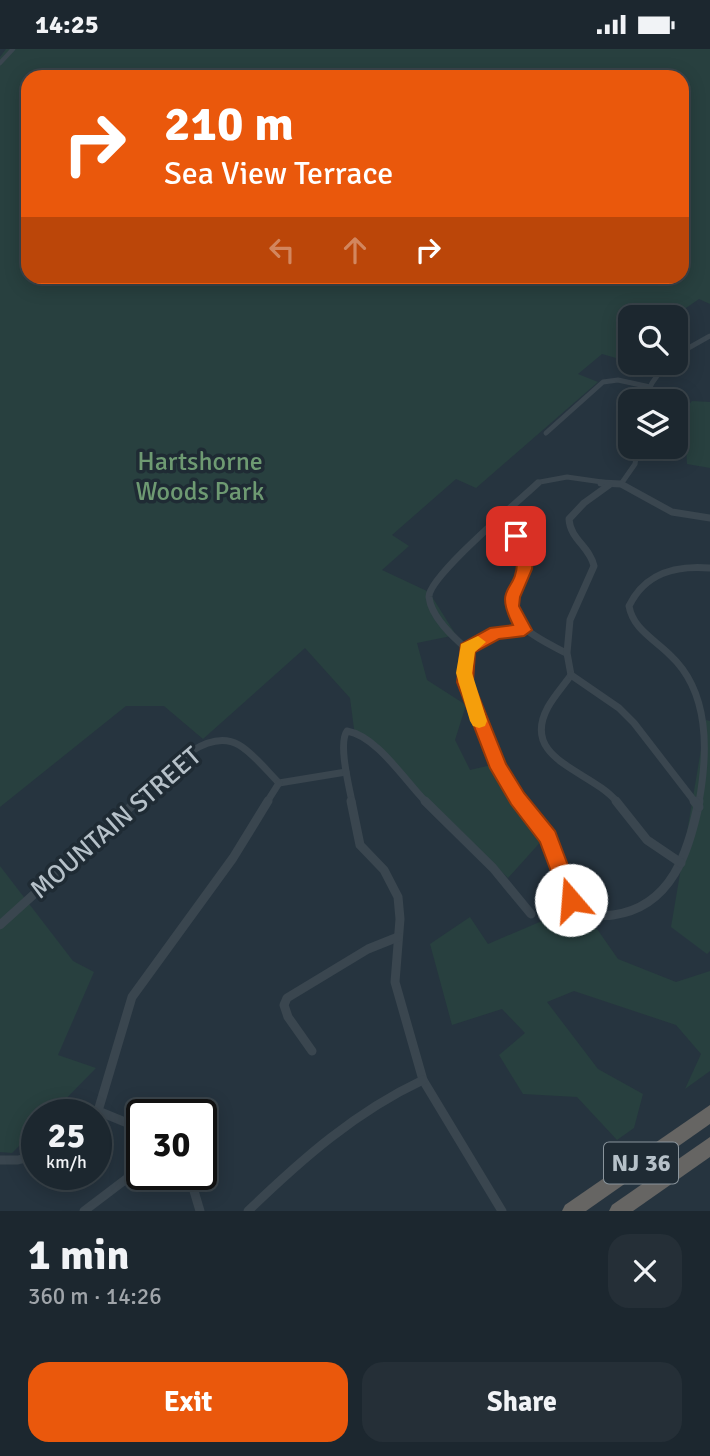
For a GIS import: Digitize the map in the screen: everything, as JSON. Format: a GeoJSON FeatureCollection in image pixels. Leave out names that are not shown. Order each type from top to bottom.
{"type":"FeatureCollection","features":[{"type":"Feature","properties":{"kind":"highway","name":"NJ 36"},"geometry":{"type":"LineString","coordinates":[[571,1211],[710,1114]]}},
{"type":"Feature","properties":{"kind":"highway","name":"NJ 36"},"geometry":{"type":"LineString","coordinates":[[618,1211],[710,1146]]}},
{"type":"Feature","properties":{"kind":"street"},"geometry":{"type":"LineString","coordinates":[[0,64],[13,49]]}},
{"type":"Feature","properties":{"kind":"street"},"geometry":{"type":"LineString","coordinates":[[688,348],[710,336]]}},
{"type":"Feature","properties":{"kind":"street"},"geometry":{"type":"LineString","coordinates":[[546,433],[603,382],[618,380],[650,387],[658,375]]}},
{"type":"Feature","properties":{"kind":"street"},"geometry":{"type":"LineString","coordinates":[[621,484],[636,459]]}},
{"type":"Feature","properties":{"kind":"street"},"geometry":{"type":"LineString","coordinates":[[467,649],[440,621],[429,595],[435,582],[448,565],[529,490],[549,479],[572,477],[608,486],[621,484],[672,512],[710,518]]}},
{"type":"Feature","properties":{"kind":"street"},"geometry":{"type":"LineString","coordinates":[[608,486],[576,509],[569,519],[572,535],[591,555],[594,564],[591,577],[572,612],[566,653],[571,675],[619,708],[634,723],[699,807]]}},
{"type":"Feature","properties":{"kind":"street"},"geometry":{"type":"LineString","coordinates":[[503,516],[519,542],[525,559],[524,569],[511,601],[513,611],[524,630],[566,653]]}},
{"type":"Feature","properties":{"kind":"street"},"geometry":{"type":"LineString","coordinates":[[524,630],[496,633],[467,649],[464,663],[466,686],[502,775],[548,837],[571,900],[587,912],[612,916],[638,908],[659,895],[681,863],[696,826],[706,752],[700,702],[690,680],[675,660],[633,621],[629,606],[637,590],[652,578],[672,569],[692,566],[710,568]]}},
{"type":"Feature","properties":{"kind":"street"},"geometry":{"type":"LineString","coordinates":[[571,675],[547,708],[541,731],[543,745],[552,755],[608,791],[647,840],[681,863]]}},
{"type":"Feature","properties":{"kind":"street"},"geometry":{"type":"LineString","coordinates":[[502,1211],[423,1080],[394,982],[398,897],[384,870],[360,845],[344,755],[344,736],[347,731],[365,737],[493,868],[531,914]]}},
{"type":"Feature","properties":{"kind":"street","name":"MOUNTAIN STREET"},"geometry":{"type":"LineString","coordinates":[[0,925],[75,859],[176,763],[198,746],[223,740],[239,745],[279,783]]}},
{"type":"Feature","properties":{"kind":"street"},"geometry":{"type":"LineString","coordinates":[[99,1099],[132,997],[233,858],[279,783],[346,772]]}},
{"type":"Feature","properties":{"kind":"street"},"geometry":{"type":"LineString","coordinates":[[312,1051],[288,1017],[284,1006],[287,997],[368,949],[398,937]]}},
{"type":"Feature","properties":{"kind":"street"},"geometry":{"type":"LineString","coordinates":[[248,1211],[313,1149],[342,1127],[397,1091],[423,1080]]}},
{"type":"Feature","properties":{"kind":"street"},"geometry":{"type":"LineString","coordinates":[[0,1160],[21,1159]]}},
{"type":"Feature","properties":{"kind":"street"},"geometry":{"type":"LineString","coordinates":[[84,1211],[126,1179]]}},
{"type":"Feature","properties":{"kind":"street"},"geometry":{"type":"LineString","coordinates":[[194,1190],[200,1211]]}},
{"type":"Feature","properties":{"kind":"green space","name":"Hartshorne Woods Park"},"geometry":{"type":"Polygon","coordinates":[[[6,49],[710,49],[710,304],[699,299],[688,307],[618,305],[618,359],[602,354],[578,374],[598,382],[476,488],[456,479],[392,535],[409,546],[382,570],[429,592],[456,635],[417,643],[427,680],[466,705],[455,740],[470,770],[496,764],[545,837],[508,878],[354,729],[350,698],[305,648],[203,739],[164,706],[126,706],[0,807],[0,57],[6,49]]]}},
{"type":"Feature","properties":{"kind":"green space"},"geometry":{"type":"Polygon","coordinates":[[[692,401],[710,402],[710,468],[687,464],[688,406],[692,401]]]}},
{"type":"Feature","properties":{"kind":"green space"},"geometry":{"type":"Polygon","coordinates":[[[706,720],[710,721],[710,951],[707,954],[671,927],[706,720]]]}},
{"type":"Feature","properties":{"kind":"green space"},"geometry":{"type":"Polygon","coordinates":[[[0,866],[73,961],[94,972],[58,1055],[96,1068],[66,1099],[21,1099],[21,1144],[12,1153],[0,1152],[0,866]]]}},
{"type":"Feature","properties":{"kind":"green space"},"geometry":{"type":"Polygon","coordinates":[[[470,917],[488,944],[549,918],[597,929],[618,959],[676,982],[710,971],[710,1071],[685,1089],[701,1054],[676,1025],[574,991],[547,1002],[598,1069],[643,1094],[634,1128],[617,1140],[577,1097],[523,1094],[499,1055],[525,1033],[502,1009],[452,1025],[430,944],[470,917]]]}},
{"type":"Feature","properties":{"kind":"slow traffic"},"geometry":{"type":"LineString","coordinates":[[478,642],[467,649],[464,673],[479,721]]}},
{"type":"Feature","properties":{"kind":"route"},"geometry":{"type":"LineString","coordinates":[[516,536],[525,559],[524,569],[511,601],[513,611],[524,630],[496,633],[467,649],[464,663],[465,682],[506,783],[548,837],[571,900]]}}]}
